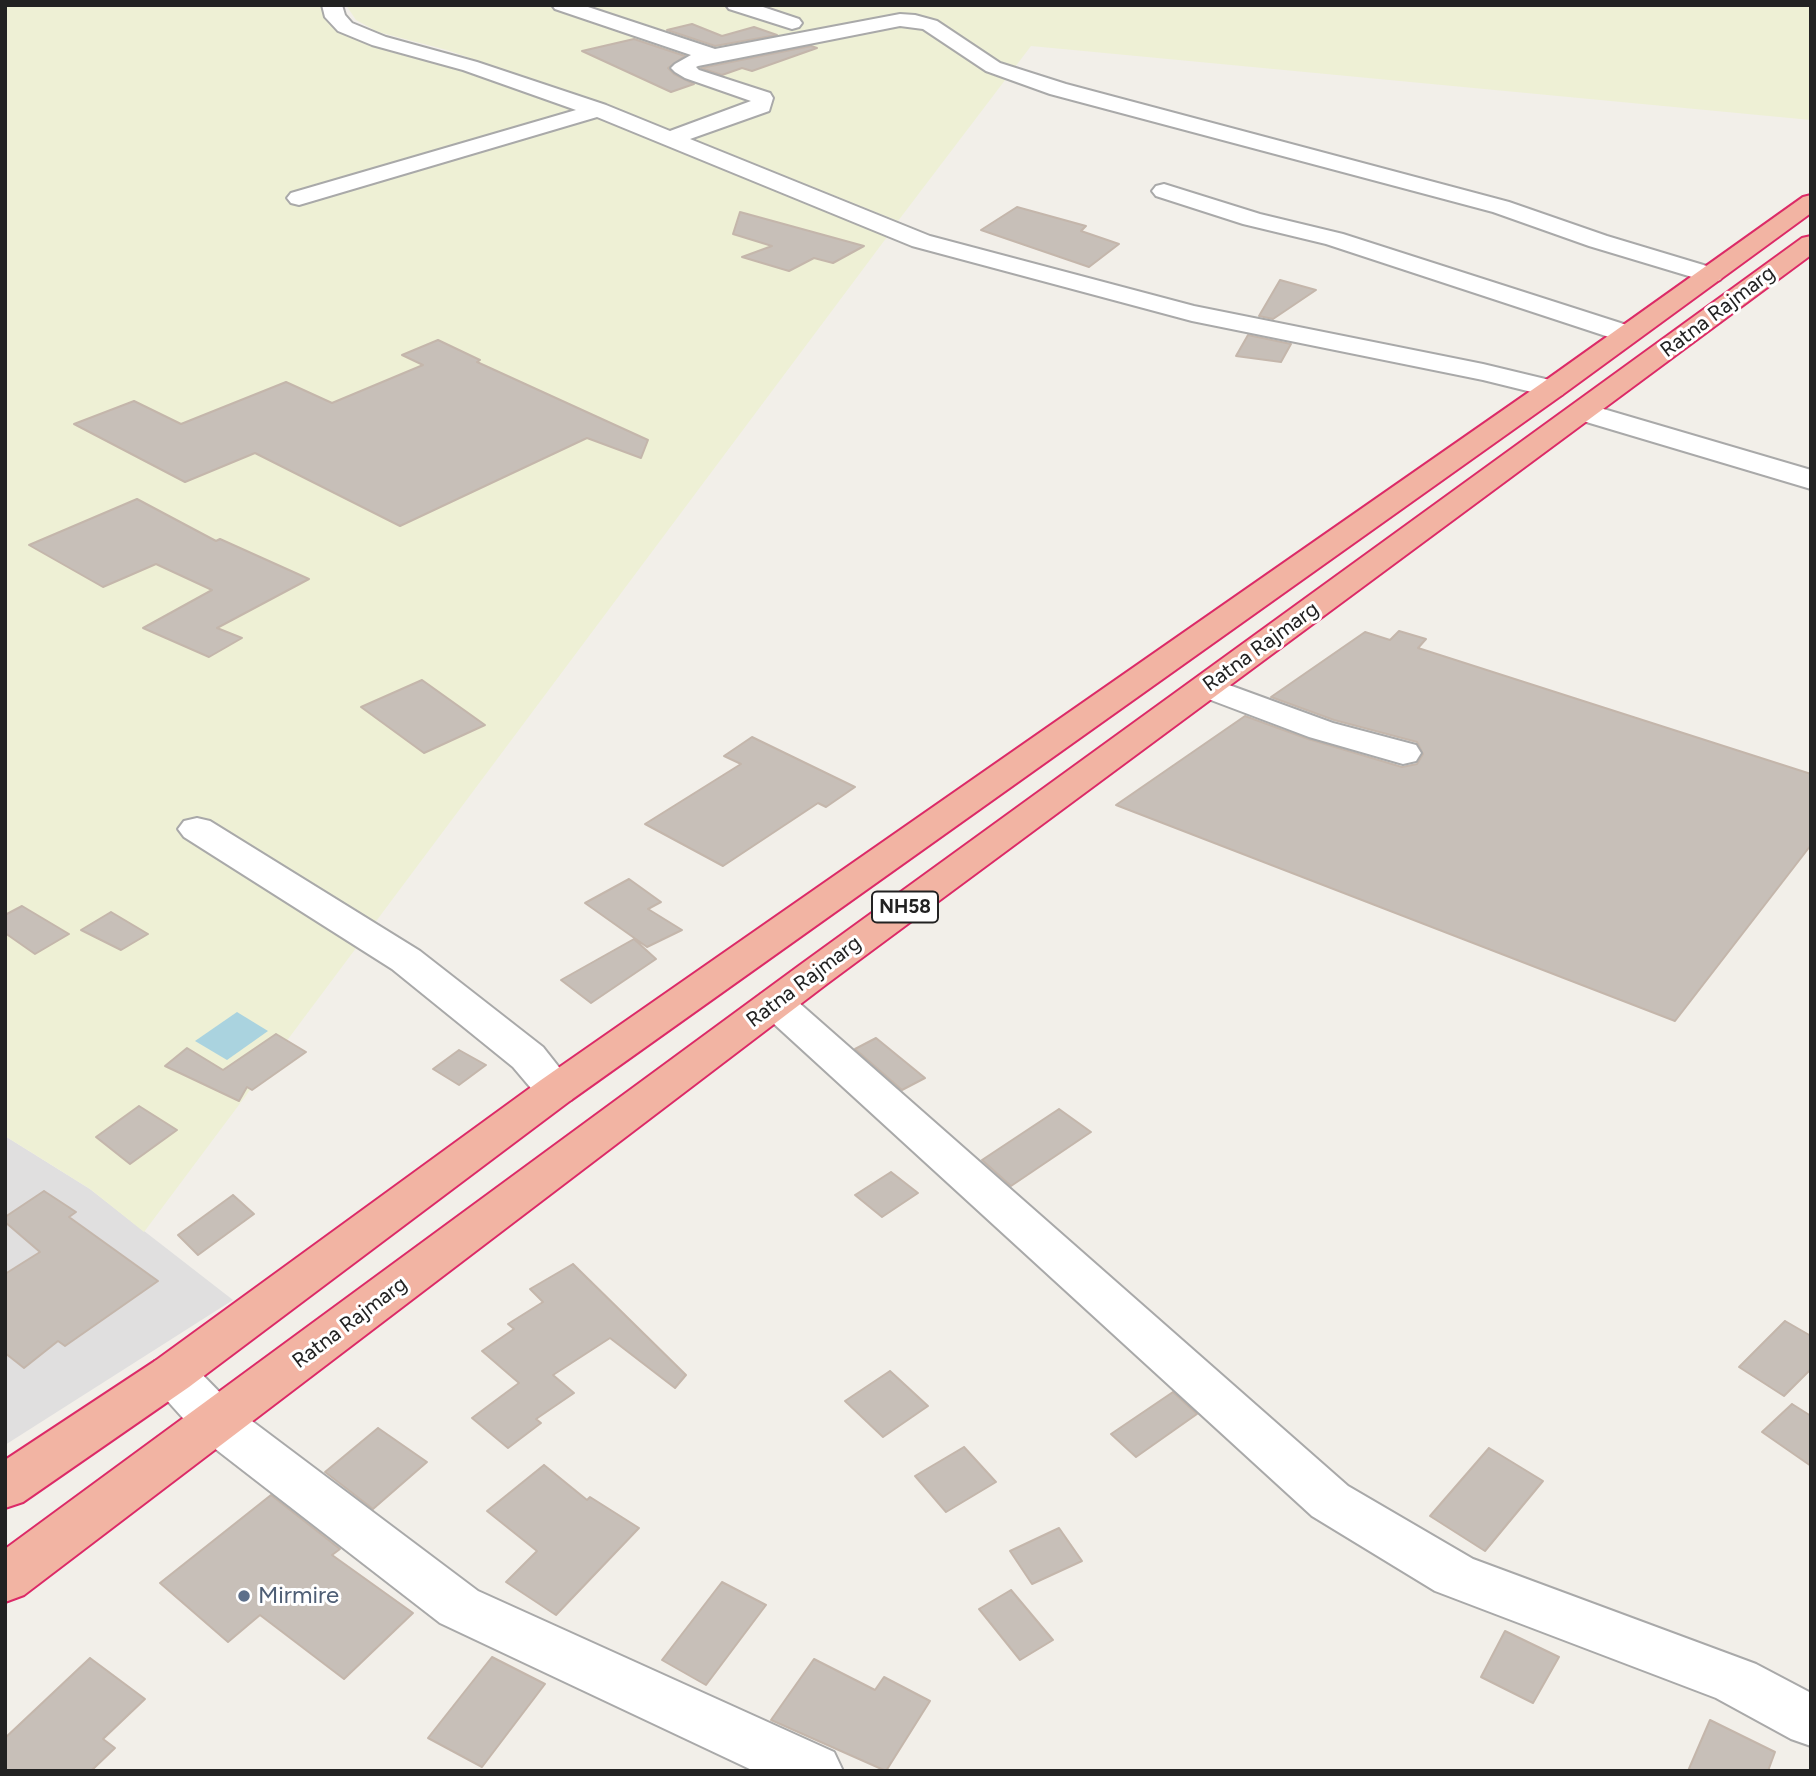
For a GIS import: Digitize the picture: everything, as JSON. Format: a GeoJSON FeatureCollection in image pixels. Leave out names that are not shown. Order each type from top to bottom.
{"type":"FeatureCollection","features":[{"type":"Feature","properties":{"kind":"highway","name":"Ratna Rajmarg"},"geometry":{"type":"LineString","coordinates":[[5,1487],[172,1374],[556,1090],[1552,389],[1811,202]]}},
{"type":"Feature","properties":{"kind":"highway","name":"Ratna Rajmarg"},"geometry":{"type":"LineString","coordinates":[[5,1579],[218,1423],[775,1003],[1811,243]]}},
{"type":"Feature","properties":{"kind":"street"},"geometry":{"type":"LineString","coordinates":[[332,5],[335,18],[345,27],[379,41],[470,65],[598,110],[921,241],[1192,313],[1469,369],[1552,389]]}},
{"type":"Feature","properties":{"kind":"street"},"geometry":{"type":"LineString","coordinates":[[736,5],[792,23]]}},
{"type":"Feature","properties":{"kind":"street"},"geometry":{"type":"LineString","coordinates":[[571,6],[715,55]]}},
{"type":"Feature","properties":{"kind":"street"},"geometry":{"type":"LineString","coordinates":[[669,139],[761,106],[762,98],[681,68],[691,61],[848,29],[900,20],[915,21],[930,25],[993,67],[1058,89],[1501,207],[1598,241],[1711,275]]}},
{"type":"Feature","properties":{"kind":"street"},"geometry":{"type":"LineString","coordinates":[[299,198],[598,110]]}},
{"type":"Feature","properties":{"kind":"street"},"geometry":{"type":"LineString","coordinates":[[1164,191],[1252,219],[1334,239],[1627,334]]}},
{"type":"Feature","properties":{"kind":"street"},"geometry":{"type":"LineString","coordinates":[[1583,412],[1811,480]]}},
{"type":"Feature","properties":{"kind":"street"},"geometry":{"type":"LineString","coordinates":[[1207,687],[1321,730],[1403,753]]}},
{"type":"Feature","properties":{"kind":"street"},"geometry":{"type":"LineString","coordinates":[[197,829],[406,960],[528,1057],[556,1090]]}},
{"type":"Feature","properties":{"kind":"street"},"geometry":{"type":"LineString","coordinates":[[775,1003],[1330,1501],[1454,1575],[1736,1681],[1811,1721]]}},
{"type":"Feature","properties":{"kind":"street"},"geometry":{"type":"LineString","coordinates":[[172,1374],[218,1423],[459,1607],[814,1771]]}},
{"type":"Feature","properties":{"kind":"shaded area"},"geometry":{"type":"Polygon","coordinates":[[[5,1136],[90,1189],[233,1300],[5,1445],[5,1136]]]}},
{"type":"Feature","properties":{"kind":"green space"},"geometry":{"type":"Polygon","coordinates":[[[5,5],[320,5],[329,23],[344,32],[440,60],[582,109],[890,233],[144,1232],[90,1189],[5,1136],[5,5]]]}},
{"type":"Feature","properties":{"kind":"green space"},"geometry":{"type":"Polygon","coordinates":[[[346,5],[1811,5],[1811,120],[1031,46],[898,221],[656,124],[447,50],[378,32],[356,20],[346,5]]]}},
{"type":"Feature","properties":{"kind":"water"},"geometry":{"type":"Polygon","coordinates":[[[237,1012],[268,1031],[227,1060],[195,1041],[237,1012]]]}},
{"type":"Feature","properties":{"kind":"building"},"geometry":{"type":"Polygon","coordinates":[[[692,24],[722,36],[754,27],[777,35],[715,46],[667,30],[692,24]]]}},
{"type":"Feature","properties":{"kind":"building"},"geometry":{"type":"Polygon","coordinates":[[[634,39],[685,56],[668,68],[694,84],[671,92],[582,51],[634,39]]]}},
{"type":"Feature","properties":{"kind":"building"},"geometry":{"type":"Polygon","coordinates":[[[811,46],[817,48],[752,71],[742,68],[722,75],[701,68],[811,46]]]}},
{"type":"Feature","properties":{"kind":"building"},"geometry":{"type":"Polygon","coordinates":[[[1017,207],[1086,226],[1081,231],[1119,244],[1089,267],[981,230],[1017,207]]]}},
{"type":"Feature","properties":{"kind":"building"},"geometry":{"type":"Polygon","coordinates":[[[740,212],[864,246],[833,263],[814,258],[789,271],[742,257],[772,246],[733,234],[740,212]]]}},
{"type":"Feature","properties":{"kind":"building"},"geometry":{"type":"Polygon","coordinates":[[[1280,280],[1316,290],[1273,319],[1259,316],[1280,280]]]}},
{"type":"Feature","properties":{"kind":"building"},"geometry":{"type":"Polygon","coordinates":[[[1248,335],[1291,344],[1281,362],[1236,356],[1248,335]]]}},
{"type":"Feature","properties":{"kind":"building"},"geometry":{"type":"Polygon","coordinates":[[[438,340],[480,360],[477,362],[648,440],[641,458],[587,438],[400,526],[255,453],[185,482],[74,424],[134,401],[181,424],[286,382],[332,403],[423,365],[402,355],[438,340]]]}},
{"type":"Feature","properties":{"kind":"building"},"geometry":{"type":"Polygon","coordinates":[[[137,499],[216,541],[220,539],[309,579],[217,628],[242,638],[209,657],[143,628],[212,590],[156,564],[103,587],[29,545],[137,499]]]}},
{"type":"Feature","properties":{"kind":"building"},"geometry":{"type":"Polygon","coordinates":[[[1399,631],[1426,639],[1418,648],[1811,774],[1811,845],[1675,1021],[1116,805],[1245,716],[1308,739],[1402,767],[1417,764],[1423,754],[1417,742],[1334,720],[1271,697],[1365,632],[1390,640],[1399,631]]]}},
{"type":"Feature","properties":{"kind":"building"},"geometry":{"type":"Polygon","coordinates":[[[422,680],[485,725],[424,753],[361,707],[422,680]]]}},
{"type":"Feature","properties":{"kind":"building"},"geometry":{"type":"Polygon","coordinates":[[[752,737],[855,787],[826,807],[818,803],[723,866],[645,824],[741,764],[724,756],[752,737]]]}},
{"type":"Feature","properties":{"kind":"building"},"geometry":{"type":"Polygon","coordinates":[[[629,879],[661,902],[648,909],[682,930],[647,947],[585,903],[629,879]]]}},
{"type":"Feature","properties":{"kind":"building"},"geometry":{"type":"Polygon","coordinates":[[[22,906],[69,934],[35,954],[5,933],[5,915],[22,906]]]}},
{"type":"Feature","properties":{"kind":"building"},"geometry":{"type":"Polygon","coordinates":[[[111,912],[148,934],[121,950],[81,930],[111,912]]]}},
{"type":"Feature","properties":{"kind":"building"},"geometry":{"type":"Polygon","coordinates":[[[634,939],[656,959],[591,1003],[561,980],[634,939]]]}},
{"type":"Feature","properties":{"kind":"building"},"geometry":{"type":"Polygon","coordinates":[[[276,1034],[306,1052],[252,1090],[247,1087],[239,1101],[165,1066],[187,1048],[223,1070],[276,1034]]]}},
{"type":"Feature","properties":{"kind":"building"},"geometry":{"type":"Polygon","coordinates":[[[876,1038],[925,1078],[902,1090],[855,1049],[876,1038]]]}},
{"type":"Feature","properties":{"kind":"building"},"geometry":{"type":"Polygon","coordinates":[[[459,1050],[486,1065],[459,1085],[433,1069],[459,1050]]]}},
{"type":"Feature","properties":{"kind":"building"},"geometry":{"type":"Polygon","coordinates":[[[139,1106],[177,1130],[130,1164],[96,1137],[139,1106]]]}},
{"type":"Feature","properties":{"kind":"building"},"geometry":{"type":"Polygon","coordinates":[[[1059,1109],[1091,1132],[1011,1186],[982,1160],[1059,1109]]]}},
{"type":"Feature","properties":{"kind":"building"},"geometry":{"type":"Polygon","coordinates":[[[891,1172],[918,1193],[882,1217],[855,1195],[891,1172]]]}},
{"type":"Feature","properties":{"kind":"building"},"geometry":{"type":"Polygon","coordinates":[[[44,1191],[76,1212],[69,1217],[158,1281],[65,1346],[58,1341],[24,1368],[5,1353],[5,1274],[40,1252],[5,1222],[5,1217],[44,1191]]]}},
{"type":"Feature","properties":{"kind":"building"},"geometry":{"type":"Polygon","coordinates":[[[233,1195],[254,1214],[198,1255],[178,1235],[233,1195]]]}},
{"type":"Feature","properties":{"kind":"building"},"geometry":{"type":"Polygon","coordinates":[[[573,1264],[686,1375],[675,1388],[610,1338],[553,1375],[574,1393],[536,1419],[541,1423],[508,1448],[472,1418],[519,1383],[482,1351],[514,1329],[508,1324],[543,1302],[530,1289],[573,1264]]]}},
{"type":"Feature","properties":{"kind":"building"},"geometry":{"type":"Polygon","coordinates":[[[1785,1321],[1811,1336],[1811,1369],[1784,1396],[1739,1367],[1785,1321]]]}},
{"type":"Feature","properties":{"kind":"building"},"geometry":{"type":"Polygon","coordinates":[[[890,1371],[928,1406],[883,1437],[845,1401],[890,1371]]]}},
{"type":"Feature","properties":{"kind":"building"},"geometry":{"type":"Polygon","coordinates":[[[1173,1392],[1197,1414],[1136,1457],[1111,1434],[1173,1392]]]}},
{"type":"Feature","properties":{"kind":"building"},"geometry":{"type":"Polygon","coordinates":[[[1792,1404],[1811,1416],[1811,1466],[1762,1432],[1792,1404]]]}},
{"type":"Feature","properties":{"kind":"building"},"geometry":{"type":"Polygon","coordinates":[[[378,1428],[427,1462],[373,1509],[325,1472],[378,1428]]]}},
{"type":"Feature","properties":{"kind":"building"},"geometry":{"type":"Polygon","coordinates":[[[964,1447],[996,1482],[946,1512],[915,1476],[964,1447]]]}},
{"type":"Feature","properties":{"kind":"building"},"geometry":{"type":"Polygon","coordinates":[[[1489,1448],[1543,1481],[1485,1551],[1430,1516],[1489,1448]]]}},
{"type":"Feature","properties":{"kind":"building"},"geometry":{"type":"Polygon","coordinates":[[[544,1465],[587,1500],[590,1497],[639,1528],[556,1615],[506,1582],[537,1551],[487,1511],[544,1465]]]}},
{"type":"Feature","properties":{"kind":"building"},"geometry":{"type":"Polygon","coordinates":[[[271,1495],[340,1549],[332,1555],[413,1613],[344,1679],[260,1615],[228,1642],[160,1583],[271,1495]]]}},
{"type":"Feature","properties":{"kind":"building"},"geometry":{"type":"Polygon","coordinates":[[[1059,1528],[1082,1561],[1032,1584],[1010,1551],[1059,1528]]]}},
{"type":"Feature","properties":{"kind":"building"},"geometry":{"type":"Polygon","coordinates":[[[722,1582],[766,1605],[706,1685],[662,1660],[722,1582]]]}},
{"type":"Feature","properties":{"kind":"building"},"geometry":{"type":"Polygon","coordinates":[[[1011,1590],[1053,1640],[1020,1660],[979,1609],[1011,1590]]]}},
{"type":"Feature","properties":{"kind":"building"},"geometry":{"type":"Polygon","coordinates":[[[1505,1631],[1559,1657],[1533,1703],[1481,1677],[1505,1631]]]}},
{"type":"Feature","properties":{"kind":"building"},"geometry":{"type":"Polygon","coordinates":[[[492,1657],[545,1684],[482,1767],[428,1738],[492,1657]]]}},
{"type":"Feature","properties":{"kind":"building"},"geometry":{"type":"Polygon","coordinates":[[[90,1658],[145,1699],[103,1739],[115,1748],[91,1771],[5,1771],[5,1738],[90,1658]]]}},
{"type":"Feature","properties":{"kind":"building"},"geometry":{"type":"Polygon","coordinates":[[[814,1659],[875,1690],[884,1677],[930,1701],[886,1771],[771,1720],[814,1659]]]}},
{"type":"Feature","properties":{"kind":"building"},"geometry":{"type":"Polygon","coordinates":[[[1710,1720],[1775,1752],[1768,1771],[1688,1771],[1710,1720]]]}},
{"type":"Feature","properties":{"kind":"place","name":"Mirmire"},"geometry":{"type":"Point","coordinates":[244,1596]}}]}
